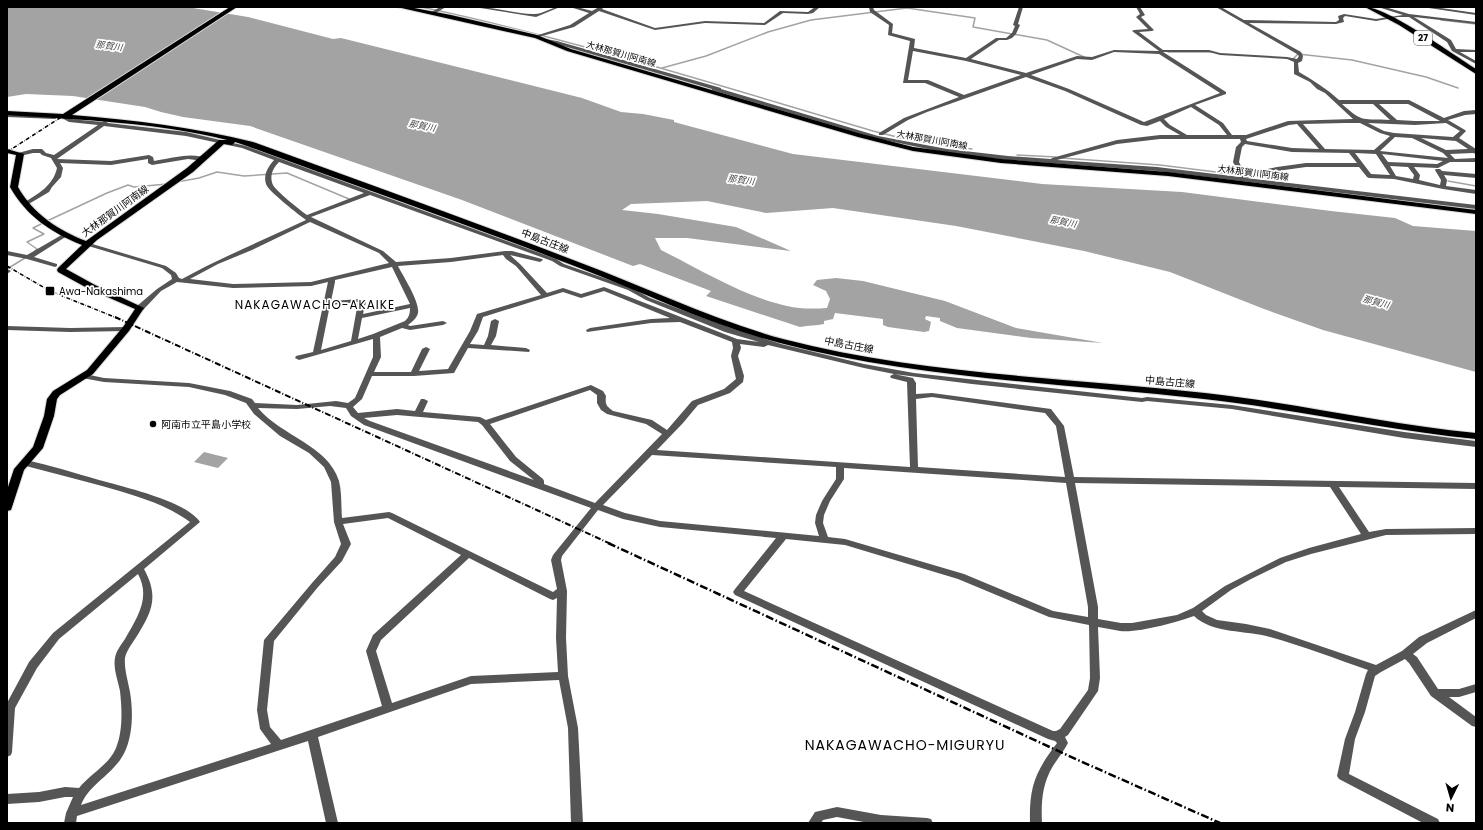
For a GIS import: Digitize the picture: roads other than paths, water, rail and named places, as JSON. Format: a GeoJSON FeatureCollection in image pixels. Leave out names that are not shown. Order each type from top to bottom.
{"type":"FeatureCollection","features":[{"type":"Feature","properties":{"kind":"main road"},"geometry":{"type":"LineString","coordinates":[[61,117],[229,7]]}},
{"type":"Feature","properties":{"kind":"main road"},"geometry":{"type":"LineString","coordinates":[[61,117],[234,7]]}},
{"type":"Feature","properties":{"kind":"main road","name":"大林那賀川阿南線"},"geometry":{"type":"LineString","coordinates":[[400,7],[432,12],[542,37],[569,50],[830,128],[897,145],[934,152],[1001,161],[1168,174],[1476,212]]}},
{"type":"Feature","properties":{"kind":"main road","name":"27"},"geometry":{"type":"LineString","coordinates":[[1368,7],[1389,17],[1476,72]]}},
{"type":"Feature","properties":{"kind":"main road"},"geometry":{"type":"LineString","coordinates":[[7,114],[61,117],[168,128],[200,133],[250,144]]}},
{"type":"Feature","properties":{"kind":"main road"},"geometry":{"type":"LineString","coordinates":[[222,142],[250,144]]}},
{"type":"Feature","properties":{"kind":"main road","name":"大林那賀川阿南線"},"geometry":{"type":"LineString","coordinates":[[140,308],[99,290],[61,270],[87,244],[179,179],[222,142]]}},
{"type":"Feature","properties":{"kind":"main road","name":"中島古庄線"},"geometry":{"type":"LineString","coordinates":[[250,144],[586,268],[632,288],[739,328],[812,348],[898,366],[1248,402],[1417,430],[1476,436]]}},
{"type":"Feature","properties":{"kind":"main road"},"geometry":{"type":"LineString","coordinates":[[7,151],[20,154],[14,187],[25,204],[38,219],[65,235],[87,244]]}},
{"type":"Feature","properties":{"kind":"main road"},"geometry":{"type":"LineString","coordinates":[[7,507],[13,492],[19,469],[38,448],[49,416],[52,399],[66,386],[90,372],[126,329],[140,308]]}},
{"type":"Feature","properties":{"kind":"street"},"geometry":{"type":"LineString","coordinates":[[432,12],[444,7]]}},
{"type":"Feature","properties":{"kind":"street"},"geometry":{"type":"LineString","coordinates":[[476,7],[495,8],[536,16],[558,7]]}},
{"type":"Feature","properties":{"kind":"street"},"geometry":{"type":"LineString","coordinates":[[572,7],[593,13]]}},
{"type":"Feature","properties":{"kind":"street"},"geometry":{"type":"LineString","coordinates":[[542,37],[568,28],[600,8],[655,29],[705,22],[765,24],[782,12],[808,13],[812,12],[818,7]]}},
{"type":"Feature","properties":{"kind":"street"},"geometry":{"type":"LineString","coordinates":[[871,7],[872,11],[891,25],[890,34],[913,40],[905,82],[926,81],[963,97]]}},
{"type":"Feature","properties":{"kind":"street"},"geometry":{"type":"LineString","coordinates":[[966,59],[998,39],[1007,39],[1013,35],[1018,25],[1015,24],[1021,7]]}},
{"type":"Feature","properties":{"kind":"street"},"geometry":{"type":"LineString","coordinates":[[911,49],[997,66],[1026,75],[1056,86],[1143,124],[1147,124],[1224,93],[1161,52],[1134,31],[1152,30],[1138,17],[1143,15],[1138,7]]}},
{"type":"Feature","properties":{"kind":"street"},"geometry":{"type":"LineString","coordinates":[[1218,7],[1299,53],[1301,56],[1300,60],[1297,61],[1296,73],[1312,81],[1319,88],[1327,92],[1346,111],[1360,121],[1382,132],[1394,135],[1457,139],[1475,151]]}},
{"type":"Feature","properties":{"kind":"street"},"geometry":{"type":"LineString","coordinates":[[1380,7],[1409,16],[1449,42],[1454,50],[1476,63]]}},
{"type":"Feature","properties":{"kind":"street"},"geometry":{"type":"LineString","coordinates":[[1420,7],[1420,17]]}},
{"type":"Feature","properties":{"kind":"street"},"geometry":{"type":"LineString","coordinates":[[1424,7],[1476,14]]}},
{"type":"Feature","properties":{"kind":"street"},"geometry":{"type":"LineString","coordinates":[[1243,21],[1336,23],[1342,21],[1340,17],[1344,15],[1376,20],[1389,17],[1409,16],[1476,24]]}},
{"type":"Feature","properties":{"kind":"street"},"geometry":{"type":"LineString","coordinates":[[542,37],[829,123],[934,152]]}},
{"type":"Feature","properties":{"kind":"street"},"geometry":{"type":"LineString","coordinates":[[1454,50],[1476,51]]}},
{"type":"Feature","properties":{"kind":"street"},"geometry":{"type":"LineString","coordinates":[[881,134],[906,119],[963,97],[1077,57],[1092,59],[1114,51],[1209,51],[1220,54],[1287,58],[1297,61]]}},
{"type":"Feature","properties":{"kind":"street"},"geometry":{"type":"LineString","coordinates":[[714,89],[729,90],[881,134],[900,142],[947,151],[1244,178],[1476,208]]}},
{"type":"Feature","properties":{"kind":"street"},"geometry":{"type":"LineString","coordinates":[[1337,102],[1412,103],[1463,132],[1456,136],[1457,139]]}},
{"type":"Feature","properties":{"kind":"street"},"geometry":{"type":"LineString","coordinates":[[1375,103],[1395,121]]}},
{"type":"Feature","properties":{"kind":"street"},"geometry":{"type":"LineString","coordinates":[[1191,105],[1221,124],[1230,136]]}},
{"type":"Feature","properties":{"kind":"street"},"geometry":{"type":"LineString","coordinates":[[1244,178],[1236,162],[1239,147],[1243,140],[1288,123],[1395,121],[1415,124],[1445,121],[1464,113],[1476,112]]}},
{"type":"Feature","properties":{"kind":"street"},"geometry":{"type":"LineString","coordinates":[[61,117],[69,120],[186,134],[244,147],[562,266],[576,269],[616,285],[632,288],[645,297],[728,330],[779,346],[864,366],[914,375],[972,382],[992,389],[1039,393],[1086,394],[1232,407],[1404,435],[1476,444]]}},
{"type":"Feature","properties":{"kind":"street"},"geometry":{"type":"LineString","coordinates":[[1160,118],[1168,126],[1186,136]]}},
{"type":"Feature","properties":{"kind":"street"},"geometry":{"type":"LineString","coordinates":[[1299,123],[1323,150]]}},
{"type":"Feature","properties":{"kind":"street"},"geometry":{"type":"LineString","coordinates":[[55,160],[105,124]]}},
{"type":"Feature","properties":{"kind":"street"},"geometry":{"type":"LineString","coordinates":[[1378,152],[1377,150],[1394,135]]}},
{"type":"Feature","properties":{"kind":"street"},"geometry":{"type":"LineString","coordinates":[[1039,160],[1058,159],[1076,152],[1117,142],[1160,137],[1230,136],[1292,150],[1378,152],[1450,160],[1475,161]]}},
{"type":"Feature","properties":{"kind":"street"},"geometry":{"type":"LineString","coordinates":[[1413,136],[1422,142],[1445,152],[1452,159],[1450,160]]}},
{"type":"Feature","properties":{"kind":"street"},"geometry":{"type":"LineString","coordinates":[[20,154],[33,151],[42,151],[55,160],[60,168],[58,177],[44,194],[25,204]]}},
{"type":"Feature","properties":{"kind":"street"},"geometry":{"type":"LineString","coordinates":[[1352,151],[1375,184]]}},
{"type":"Feature","properties":{"kind":"street"},"geometry":{"type":"LineString","coordinates":[[1445,152],[1475,151]]}},
{"type":"Feature","properties":{"kind":"street"},"geometry":{"type":"LineString","coordinates":[[1378,152],[1394,177]]}},
{"type":"Feature","properties":{"kind":"street"},"geometry":{"type":"LineString","coordinates":[[55,160],[111,163],[149,157],[151,158],[152,163],[188,157],[203,159]]}},
{"type":"Feature","properties":{"kind":"street"},"geometry":{"type":"LineString","coordinates":[[278,159],[268,174],[270,186],[308,218],[368,244],[381,252],[394,264],[415,310],[404,326]]}},
{"type":"Feature","properties":{"kind":"street"},"geometry":{"type":"LineString","coordinates":[[1386,164],[1438,166],[1450,160]]}},
{"type":"Feature","properties":{"kind":"street"},"geometry":{"type":"LineString","coordinates":[[1244,178],[1277,169],[1306,165],[1361,165]]}},
{"type":"Feature","properties":{"kind":"street"},"geometry":{"type":"LineString","coordinates":[[1410,165],[1416,175],[1416,181]]}},
{"type":"Feature","properties":{"kind":"street"},"geometry":{"type":"LineString","coordinates":[[1438,166],[1437,168],[1444,180],[1443,187]]}},
{"type":"Feature","properties":{"kind":"street"},"geometry":{"type":"LineString","coordinates":[[1440,173],[1476,176]]}},
{"type":"Feature","properties":{"kind":"street"},"geometry":{"type":"LineString","coordinates":[[1369,176],[1394,177],[1476,192]]}},
{"type":"Feature","properties":{"kind":"street"},"geometry":{"type":"LineString","coordinates":[[140,308],[159,290],[216,263],[250,249],[308,218],[370,193]]}},
{"type":"Feature","properties":{"kind":"street"},"geometry":{"type":"LineString","coordinates":[[27,257],[65,235]]}},
{"type":"Feature","properties":{"kind":"street"},"geometry":{"type":"LineString","coordinates":[[87,244],[164,267],[180,280],[233,286],[311,284],[394,264],[451,260],[505,253],[512,253],[548,262],[586,268]]}},
{"type":"Feature","properties":{"kind":"street"},"geometry":{"type":"LineString","coordinates":[[7,253],[55,265]]}},
{"type":"Feature","properties":{"kind":"street"},"geometry":{"type":"LineString","coordinates":[[505,253],[508,258],[518,265],[546,296]]}},
{"type":"Feature","properties":{"kind":"street"},"geometry":{"type":"LineString","coordinates":[[316,353],[328,303],[332,282],[331,280]]}},
{"type":"Feature","properties":{"kind":"street"},"geometry":{"type":"LineString","coordinates":[[370,374],[451,372],[466,346],[480,316],[563,290],[581,296],[604,289],[736,341],[812,348]]}},
{"type":"Feature","properties":{"kind":"street"},"geometry":{"type":"LineString","coordinates":[[328,303],[359,300],[362,302],[354,342]]}},
{"type":"Feature","properties":{"kind":"street"},"geometry":{"type":"LineString","coordinates":[[359,317],[414,305]]}},
{"type":"Feature","properties":{"kind":"street"},"geometry":{"type":"LineString","coordinates":[[590,330],[651,320],[681,320]]}},
{"type":"Feature","properties":{"kind":"street"},"geometry":{"type":"LineString","coordinates":[[486,348],[490,342],[495,321]]}},
{"type":"Feature","properties":{"kind":"street"},"geometry":{"type":"LineString","coordinates":[[299,358],[376,336],[386,331],[404,326],[410,328],[443,322]]}},
{"type":"Feature","properties":{"kind":"street"},"geometry":{"type":"LineString","coordinates":[[7,328],[70,330],[126,329]]}},
{"type":"Feature","properties":{"kind":"street"},"geometry":{"type":"LineString","coordinates":[[349,406],[358,399],[377,357],[376,336]]}},
{"type":"Feature","properties":{"kind":"street"},"geometry":{"type":"LineString","coordinates":[[576,823],[573,728],[563,676],[561,638],[562,591],[556,560],[558,554],[597,506],[695,404],[726,391],[740,380],[734,356],[736,341]]}},
{"type":"Feature","properties":{"kind":"street"},"geometry":{"type":"LineString","coordinates":[[466,346],[526,350]]}},
{"type":"Feature","properties":{"kind":"street"},"geometry":{"type":"LineString","coordinates":[[414,374],[426,349]]}},
{"type":"Feature","properties":{"kind":"street"},"geometry":{"type":"LineString","coordinates":[[864,366],[879,372],[910,380],[912,383],[914,470]]}},
{"type":"Feature","properties":{"kind":"street"},"geometry":{"type":"LineString","coordinates":[[85,376],[104,380],[189,384],[227,393],[249,401],[257,412],[283,434],[312,451],[328,466],[335,482],[338,522],[346,544],[339,559],[269,640],[262,710],[265,729],[279,746]]}},
{"type":"Feature","properties":{"kind":"street"},"geometry":{"type":"LineString","coordinates":[[357,416],[388,412],[418,413],[475,420],[486,423],[591,387],[602,396],[600,402],[605,410],[624,417],[649,422],[667,434]]}},
{"type":"Feature","properties":{"kind":"street"},"geometry":{"type":"LineString","coordinates":[[1086,394],[1128,392],[1137,390]]}},
{"type":"Feature","properties":{"kind":"street"},"geometry":{"type":"LineString","coordinates":[[784,535],[738,592],[1042,733],[1058,736],[1064,732],[1093,691],[1095,678],[1092,622],[1093,607],[1060,426],[1048,410],[932,394],[913,397]]}},
{"type":"Feature","properties":{"kind":"street"},"geometry":{"type":"LineString","coordinates":[[418,413],[424,401]]}},
{"type":"Feature","properties":{"kind":"street"},"geometry":{"type":"LineString","coordinates":[[253,406],[299,407],[336,403],[349,406],[357,416],[367,423],[623,516],[660,524],[784,535],[865,547],[961,576],[1052,614],[1092,622],[1132,627],[1178,618],[1196,611],[1228,588],[1283,560],[1309,550],[1386,532],[1476,531]]}},
{"type":"Feature","properties":{"kind":"street"},"geometry":{"type":"LineString","coordinates":[[486,423],[513,459],[540,482],[539,485]]}},
{"type":"Feature","properties":{"kind":"street"},"geometry":{"type":"LineString","coordinates":[[649,452],[1070,480],[1476,486]]}},
{"type":"Feature","properties":{"kind":"street"},"geometry":{"type":"LineString","coordinates":[[7,752],[10,708],[33,665],[56,636],[196,522],[187,514],[158,500],[92,480],[25,463]]}},
{"type":"Feature","properties":{"kind":"street"},"geometry":{"type":"LineString","coordinates":[[825,540],[818,523],[826,501],[840,479],[840,465]]}},
{"type":"Feature","properties":{"kind":"street"},"geometry":{"type":"LineString","coordinates":[[1334,484],[1367,536]]}},
{"type":"Feature","properties":{"kind":"street"},"geometry":{"type":"LineString","coordinates":[[338,522],[389,515],[467,555],[553,596],[562,591]]}},
{"type":"Feature","properties":{"kind":"street"},"geometry":{"type":"LineString","coordinates":[[388,708],[371,651],[377,638],[467,555]]}},
{"type":"Feature","properties":{"kind":"street"},"geometry":{"type":"LineString","coordinates":[[71,818],[81,793],[103,774],[118,755],[125,734],[126,713],[120,658],[126,644],[146,613],[149,597],[145,578],[138,568]]}},
{"type":"Feature","properties":{"kind":"street"},"geometry":{"type":"LineString","coordinates":[[1196,611],[1203,618],[1215,624],[1270,633],[1377,669]]}},
{"type":"Feature","properties":{"kind":"street"},"geometry":{"type":"LineString","coordinates":[[1434,823],[1343,776],[1350,739],[1360,712],[1371,674],[1377,669],[1406,654],[1423,640],[1476,614]]}},
{"type":"Feature","properties":{"kind":"street"},"geometry":{"type":"LineString","coordinates":[[1406,654],[1414,660],[1435,693],[1476,723]]}},
{"type":"Feature","properties":{"kind":"street"},"geometry":{"type":"LineString","coordinates":[[71,818],[472,680],[563,676]]}},
{"type":"Feature","properties":{"kind":"street"},"geometry":{"type":"LineString","coordinates":[[1435,693],[1458,693],[1476,688]]}},
{"type":"Feature","properties":{"kind":"street"},"geometry":{"type":"LineString","coordinates":[[312,735],[332,823]]}},
{"type":"Feature","properties":{"kind":"street"},"geometry":{"type":"LineString","coordinates":[[1036,823],[1035,801],[1039,779],[1063,743],[1058,736]]}},
{"type":"Feature","properties":{"kind":"street"},"geometry":{"type":"LineString","coordinates":[[7,799],[39,797],[65,792],[81,793]]}},
{"type":"Feature","properties":{"kind":"street"},"geometry":{"type":"LineString","coordinates":[[814,823],[819,816],[837,812],[881,820],[927,823]]}},
{"type":"Feature","properties":{"kind":"water","name":"那賀川"},"geometry":{"type":"Polygon","coordinates":[[[7,7],[187,7],[248,17],[333,39],[341,38],[582,98],[621,112],[643,114],[674,120],[674,122],[793,154],[1042,184],[1182,192],[1395,218],[1413,226],[1476,231],[1476,372],[1323,330],[1264,309],[1170,272],[1084,251],[956,226],[833,208],[766,213],[707,201],[631,204],[622,210],[658,214],[736,227],[791,251],[687,238],[655,238],[661,250],[740,290],[772,302],[797,308],[827,308],[830,299],[826,291],[813,285],[817,280],[836,278],[863,281],[945,301],[1016,328],[1103,343],[1031,338],[957,328],[940,321],[940,318],[926,316],[925,319],[931,322],[929,331],[924,332],[888,327],[883,325],[883,319],[835,313],[833,319],[824,321],[824,324],[800,327],[706,296],[711,291],[640,264],[633,266],[462,200],[250,126],[183,117],[145,107],[73,96],[26,94],[7,97],[7,7]]]}},
{"type":"Feature","properties":{"kind":"water"},"geometry":{"type":"Polygon","coordinates":[[[204,452],[228,458],[218,468],[194,462],[204,452]]]}},
{"type":"Feature","properties":{"kind":"waterway"},"geometry":{"type":"LineString","coordinates":[[421,7],[592,49],[873,131],[909,140],[972,149]]}},
{"type":"Feature","properties":{"kind":"waterway"},"geometry":{"type":"LineString","coordinates":[[662,68],[706,56],[768,32],[811,20],[907,8],[975,18],[973,27],[1047,40],[1084,57]]}},
{"type":"Feature","properties":{"kind":"waterway"},"geometry":{"type":"LineString","coordinates":[[1441,20],[1476,24]]}},
{"type":"Feature","properties":{"kind":"waterway"},"geometry":{"type":"LineString","coordinates":[[1168,52],[1212,52]]}},
{"type":"Feature","properties":{"kind":"waterway"},"geometry":{"type":"LineString","coordinates":[[1293,59],[1298,54],[1352,60],[1426,77],[1458,88]]}},
{"type":"Feature","properties":{"kind":"waterway"},"geometry":{"type":"LineString","coordinates":[[1017,155],[1056,157]]}},
{"type":"Feature","properties":{"kind":"waterway"},"geometry":{"type":"LineString","coordinates":[[1062,158],[1160,165],[1240,175]]}},
{"type":"Feature","properties":{"kind":"waterway"},"geometry":{"type":"LineString","coordinates":[[177,182],[199,178],[217,172],[244,176],[287,173],[349,199]]}},
{"type":"Feature","properties":{"kind":"waterway"},"geometry":{"type":"LineString","coordinates":[[1448,181],[1476,186]]}},
{"type":"Feature","properties":{"kind":"waterway"},"geometry":{"type":"LineString","coordinates":[[47,221],[107,193],[128,185],[134,187],[167,184]]}},
{"type":"Feature","properties":{"kind":"waterway"},"geometry":{"type":"LineString","coordinates":[[35,251],[37,249],[27,242],[44,234],[33,228],[41,224]]}},
{"type":"Feature","properties":{"kind":"waterway"},"geometry":{"type":"LineString","coordinates":[[7,269],[25,258]]}},
{"type":"Feature","properties":{"kind":"railway"},"geometry":{"type":"LineString","coordinates":[[7,152],[232,7]]}},
{"type":"Feature","properties":{"kind":"railway"},"geometry":{"type":"LineString","coordinates":[[7,266],[50,291],[117,318]]}},
{"type":"Feature","properties":{"kind":"railway"},"geometry":{"type":"LineString","coordinates":[[115,317],[611,544]]}},
{"type":"Feature","properties":{"kind":"railway"},"geometry":{"type":"LineString","coordinates":[[608,543],[1080,761],[1220,823]]}},
{"type":"Feature","properties":{"kind":"place","name":"Awa-Nakashima"},"geometry":{"type":"Point","coordinates":[50,291]}},
{"type":"Feature","properties":{"kind":"place","name":"阿南市立平島小学校"},"geometry":{"type":"Point","coordinates":[153,424]}},
{"type":"Feature","properties":{"kind":"district","name":"NAKAGAWACHO-AKAIKE"},"geometry":{"type":"Point","coordinates":[315,304]}},
{"type":"Feature","properties":{"kind":"district","name":"NAKAGAWACHO-MIGURYU"},"geometry":{"type":"Point","coordinates":[905,745]}}]}
